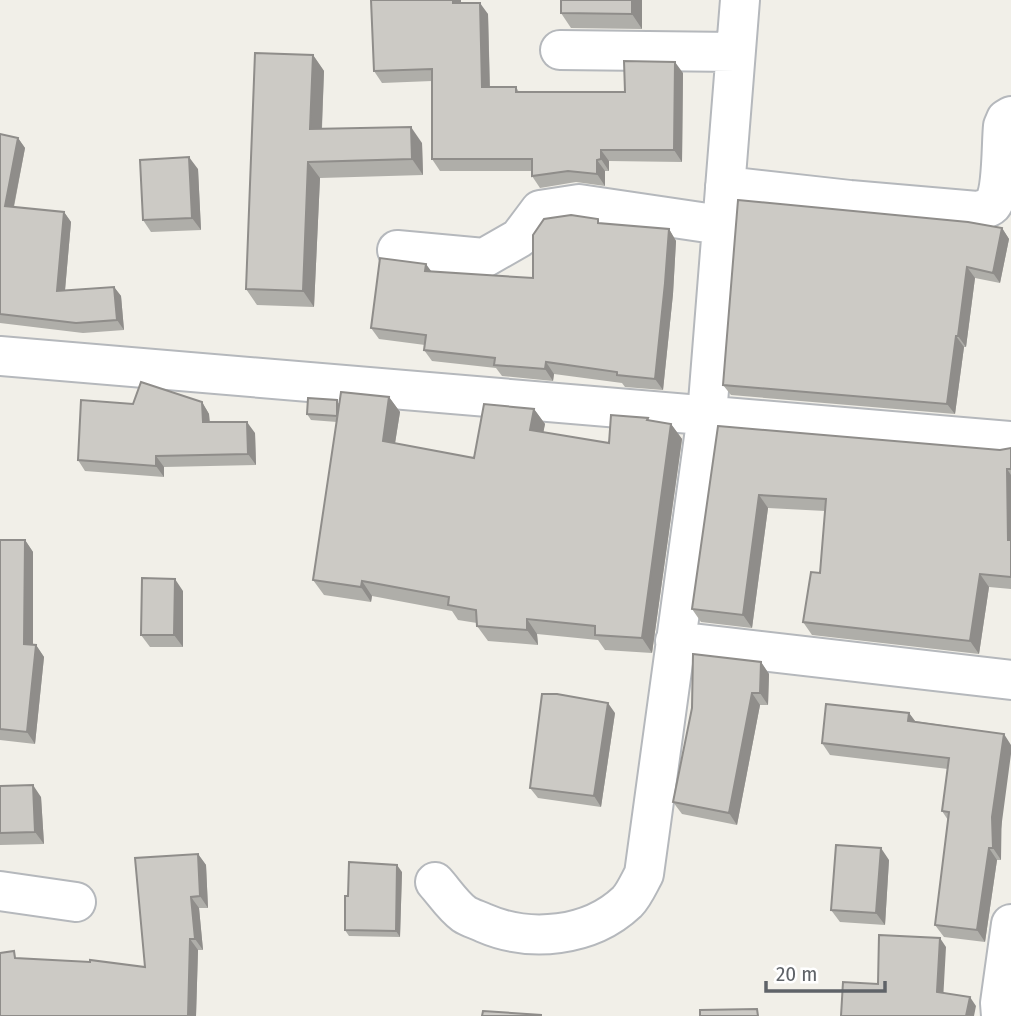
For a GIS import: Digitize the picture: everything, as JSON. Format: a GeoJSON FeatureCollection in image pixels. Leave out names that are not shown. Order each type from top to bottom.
{"type":"FeatureCollection","features":[{"type":"Feature","properties":{"kind":"street"},"geometry":{"type":"LineString","coordinates":[[435,882],[464,914],[515,932],[548,934],[573,931],[613,913],[629,900],[644,874],[707,415],[740,0]]}},
{"type":"Feature","properties":{"kind":"street"},"geometry":{"type":"LineString","coordinates":[[560,50],[735,52]]}},
{"type":"Feature","properties":{"kind":"street"},"geometry":{"type":"LineString","coordinates":[[725,186],[976,211],[995,203],[1003,126],[1011,116]]}},
{"type":"Feature","properties":{"kind":"street"},"geometry":{"type":"LineString","coordinates":[[397,250],[484,258],[519,239],[540,210],[579,204],[721,225]]}},
{"type":"Feature","properties":{"kind":"street"},"geometry":{"type":"LineString","coordinates":[[0,356],[1011,441]]}},
{"type":"Feature","properties":{"kind":"street"},"geometry":{"type":"LineString","coordinates":[[676,641],[1011,680]]}},
{"type":"Feature","properties":{"kind":"street"},"geometry":{"type":"LineString","coordinates":[[0,891],[76,902]]}},
{"type":"Feature","properties":{"kind":"street"},"geometry":{"type":"LineString","coordinates":[[1004,1008],[1011,923]]}},
{"type":"Feature","properties":{"kind":"building"},"geometry":{"type":"Polygon","coordinates":[[[371,0],[453,0],[453,3],[480,3],[482,87],[516,87],[516,92],[625,92],[624,61],[675,62],[674,150],[601,150],[601,159],[597,160],[597,174],[568,171],[532,176],[532,159],[432,159],[432,69],[374,71],[371,0]]]}},
{"type":"Feature","properties":{"kind":"building"},"geometry":{"type":"Polygon","coordinates":[[[561,0],[632,0],[632,14],[561,13],[561,0]]]}},
{"type":"Feature","properties":{"kind":"building"},"geometry":{"type":"Polygon","coordinates":[[[255,53],[313,55],[310,129],[411,127],[412,159],[308,162],[303,291],[246,289],[255,53]]]}},
{"type":"Feature","properties":{"kind":"building"},"geometry":{"type":"Polygon","coordinates":[[[0,134],[18,138],[5,206],[64,212],[57,291],[114,287],[117,320],[76,323],[0,314],[0,134]]]}},
{"type":"Feature","properties":{"kind":"building"},"geometry":{"type":"Polygon","coordinates":[[[189,157],[192,218],[143,220],[140,160],[189,157]]]}},
{"type":"Feature","properties":{"kind":"building"},"geometry":{"type":"Polygon","coordinates":[[[738,200],[968,222],[1002,228],[993,273],[967,267],[947,404],[723,385],[738,200]]]}},
{"type":"Feature","properties":{"kind":"building"},"geometry":{"type":"Polygon","coordinates":[[[571,215],[598,219],[598,223],[669,229],[655,379],[546,362],[545,369],[494,365],[495,358],[424,350],[426,335],[371,328],[380,258],[426,264],[425,271],[533,278],[533,235],[544,219],[571,215]]]}},
{"type":"Feature","properties":{"kind":"building"},"geometry":{"type":"Polygon","coordinates":[[[141,382],[202,402],[203,422],[247,422],[248,454],[156,456],[156,466],[78,460],[81,400],[133,404],[141,382]]]}},
{"type":"Feature","properties":{"kind":"building"},"geometry":{"type":"Polygon","coordinates":[[[341,392],[389,397],[383,441],[474,458],[484,404],[534,409],[530,430],[609,443],[611,415],[648,418],[647,420],[671,424],[642,638],[595,635],[595,626],[527,619],[527,630],[477,626],[476,610],[448,605],[449,597],[362,581],[361,587],[313,580],[341,392]]]}},
{"type":"Feature","properties":{"kind":"building"},"geometry":{"type":"Polygon","coordinates":[[[308,398],[337,400],[337,416],[307,414],[308,398]]]}},
{"type":"Feature","properties":{"kind":"building"},"geometry":{"type":"Polygon","coordinates":[[[718,426],[1000,450],[1011,448],[1011,469],[1007,469],[1011,577],[980,574],[970,641],[803,622],[811,572],[820,573],[826,499],[759,495],[743,615],[692,609],[718,426]]]}},
{"type":"Feature","properties":{"kind":"building"},"geometry":{"type":"Polygon","coordinates":[[[0,540],[25,540],[24,644],[36,645],[27,732],[0,729],[0,540]]]}},
{"type":"Feature","properties":{"kind":"building"},"geometry":{"type":"Polygon","coordinates":[[[142,578],[175,579],[174,635],[141,635],[142,578]]]}},
{"type":"Feature","properties":{"kind":"building"},"geometry":{"type":"Polygon","coordinates":[[[693,654],[761,662],[760,693],[752,693],[729,813],[673,802],[692,708],[693,654]]]}},
{"type":"Feature","properties":{"kind":"building"},"geometry":{"type":"Polygon","coordinates":[[[542,694],[608,703],[594,796],[530,788],[542,694]]]}},
{"type":"Feature","properties":{"kind":"building"},"geometry":{"type":"Polygon","coordinates":[[[826,704],[909,713],[908,721],[1004,734],[992,817],[993,848],[989,848],[977,930],[935,925],[949,812],[942,811],[949,758],[822,743],[826,704]]]}},
{"type":"Feature","properties":{"kind":"building"},"geometry":{"type":"Polygon","coordinates":[[[33,785],[35,832],[0,833],[0,786],[33,785]]]}},
{"type":"Feature","properties":{"kind":"building"},"geometry":{"type":"Polygon","coordinates":[[[836,845],[881,848],[876,913],[831,910],[836,845]]]}},
{"type":"Feature","properties":{"kind":"building"},"geometry":{"type":"Polygon","coordinates":[[[198,854],[200,896],[191,897],[195,939],[190,939],[188,1016],[0,1016],[0,953],[14,951],[15,958],[90,960],[145,967],[135,858],[198,854]]]}},
{"type":"Feature","properties":{"kind":"building"},"geometry":{"type":"Polygon","coordinates":[[[349,862],[397,865],[396,931],[345,930],[349,862]]]}},
{"type":"Feature","properties":{"kind":"building"},"geometry":{"type":"Polygon","coordinates":[[[879,935],[940,938],[937,992],[970,997],[966,1016],[841,1016],[843,982],[878,984],[879,935]]]}},
{"type":"Feature","properties":{"kind":"building"},"geometry":{"type":"Polygon","coordinates":[[[757,1009],[758,1016],[700,1016],[700,1010],[757,1009]]]}},
{"type":"Feature","properties":{"kind":"building"},"geometry":{"type":"Polygon","coordinates":[[[483,1011],[541,1015],[541,1016],[482,1016],[483,1011]]]}}]}
